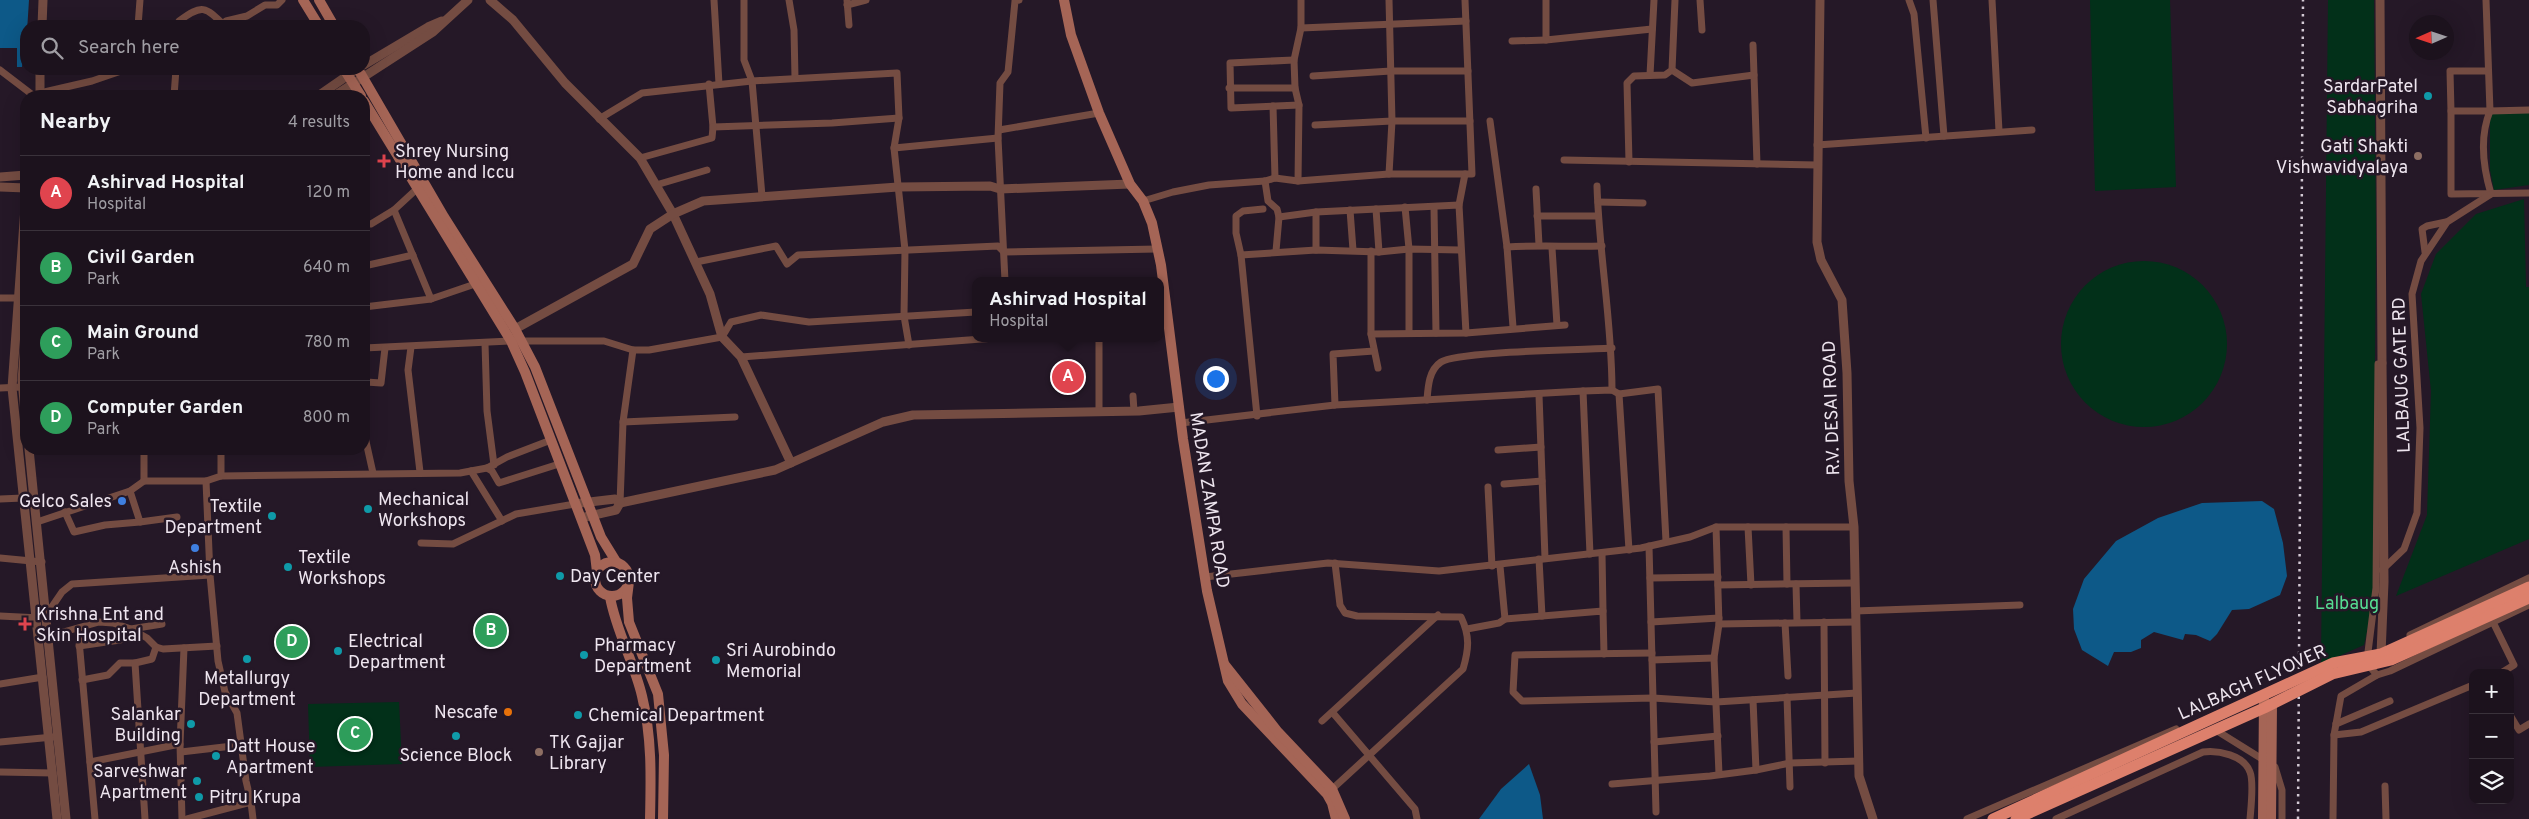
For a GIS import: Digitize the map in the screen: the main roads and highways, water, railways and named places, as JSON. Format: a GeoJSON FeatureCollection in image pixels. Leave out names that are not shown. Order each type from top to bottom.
{"type":"FeatureCollection","features":[{"type":"Feature","properties":{"kind":"highway","name":"LALBAGH FLYOVER"},"geometry":{"type":"LineString","coordinates":[[2016,819],[2267,700],[2333,663],[2381,654],[2529,587]]}},
{"type":"Feature","properties":{"kind":"highway","name":"LALBAGH FLYOVER"},"geometry":{"type":"LineString","coordinates":[[1993,819],[2267,700],[2339,672],[2400,656],[2529,598]]}},
{"type":"Feature","properties":{"kind":"main road"},"geometry":{"type":"LineString","coordinates":[[303,0],[315,20]]}},
{"type":"Feature","properties":{"kind":"main road"},"geometry":{"type":"LineString","coordinates":[[319,0],[331,20]]}},
{"type":"Feature","properties":{"kind":"main road","name":"MADAN ZAMPA ROAD"},"geometry":{"type":"LineString","coordinates":[[1064,0],[1071,35],[1099,113],[1130,184],[1143,201],[1157,249],[1160,277]]}},
{"type":"Feature","properties":{"kind":"main road"},"geometry":{"type":"LineString","coordinates":[[361,75],[369,90]]}},
{"type":"Feature","properties":{"kind":"main road"},"geometry":{"type":"LineString","coordinates":[[348,76],[357,90]]}},
{"type":"Feature","properties":{"kind":"main road"},"geometry":{"type":"LineString","coordinates":[[370,91],[421,185],[479,282],[516,341],[536,367],[602,537],[618,563],[628,572],[627,598],[629,622],[658,694],[664,755],[663,819]]}},
{"type":"Feature","properties":{"kind":"main road"},"geometry":{"type":"LineString","coordinates":[[370,110],[421,185]]}},
{"type":"Feature","properties":{"kind":"main road"},"geometry":{"type":"LineString","coordinates":[[479,282],[515,329],[516,341],[559,464],[595,555],[597,588],[610,597],[613,612],[641,694],[649,732],[650,819]]}},
{"type":"Feature","properties":{"kind":"main road","name":"MADAN ZAMPA ROAD"},"geometry":{"type":"LineString","coordinates":[[1164,312],[1165,331],[1179,406],[1205,577],[1228,681],[1242,704],[1329,791],[1345,819]]}},
{"type":"Feature","properties":{"kind":"main road"},"geometry":{"type":"LineString","coordinates":[[597,572],[603,565],[618,563]]}},
{"type":"Feature","properties":{"kind":"main road"},"geometry":{"type":"LineString","coordinates":[[610,597],[625,592],[629,582]]}},
{"type":"Feature","properties":{"kind":"main road"},"geometry":{"type":"LineString","coordinates":[[2263,819],[2267,700]]}},
{"type":"Feature","properties":{"kind":"main road"},"geometry":{"type":"LineString","coordinates":[[2267,700],[2271,819]]}},
{"type":"Feature","properties":{"kind":"main road","name":"MADAN ZAMPA ROAD"},"geometry":{"type":"LineString","coordinates":[[1329,791],[1336,819]]}},
{"type":"Feature","properties":{"kind":"water"},"geometry":{"type":"Polygon","coordinates":[[[0,0],[29,0],[28,20],[20,20],[20,67],[17,67],[17,48],[0,48],[0,0]]]}},
{"type":"Feature","properties":{"kind":"water"},"geometry":{"type":"Polygon","coordinates":[[[2262,501],[2274,509],[2283,543],[2287,576],[2280,595],[2249,609],[2232,610],[2217,634],[2210,641],[2196,635],[2185,634],[2183,640],[2154,632],[2141,640],[2141,648],[2131,652],[2114,652],[2108,666],[2082,650],[2074,629],[2073,609],[2084,579],[2116,541],[2158,518],[2202,503],[2262,501]]]}},
{"type":"Feature","properties":{"kind":"water"},"geometry":{"type":"Polygon","coordinates":[[[1529,764],[1540,795],[1543,819],[1479,819],[1501,789],[1529,764]]]}},
{"type":"Feature","properties":{"kind":"railway"},"geometry":{"type":"LineString","coordinates":[[2298,819],[2303,0]]}},
{"type":"Feature","properties":{"kind":"place","name":"SardarPatel Sabhagriha"},"geometry":{"type":"Point","coordinates":[2428,96]}},
{"type":"Feature","properties":{"kind":"place","name":"Gati Shakti Vishwavidyalaya"},"geometry":{"type":"Point","coordinates":[2418,156]}},
{"type":"Feature","properties":{"kind":"place","name":"Shrey Nursing Home and Iccu"},"geometry":{"type":"Point","coordinates":[384,161]}},
{"type":"Feature","properties":{"kind":"place","name":"Ashirvad Hospital"},"geometry":{"type":"Point","coordinates":[1068,377]}},
{"type":"Feature","properties":{"kind":"place","name":"Gelco Sales"},"geometry":{"type":"Point","coordinates":[122,501]}},
{"type":"Feature","properties":{"kind":"place","name":"Mechanical Workshops"},"geometry":{"type":"Point","coordinates":[368,509]}},
{"type":"Feature","properties":{"kind":"place","name":"Textile Department"},"geometry":{"type":"Point","coordinates":[272,516]}},
{"type":"Feature","properties":{"kind":"place","name":"Ashish"},"geometry":{"type":"Point","coordinates":[195,548]}},
{"type":"Feature","properties":{"kind":"place","name":"Textile Workshops"},"geometry":{"type":"Point","coordinates":[288,567]}},
{"type":"Feature","properties":{"kind":"place","name":"Day Center"},"geometry":{"type":"Point","coordinates":[560,576]}},
{"type":"Feature","properties":{"kind":"place","name":"Krishna Ent and Skin Hospital"},"geometry":{"type":"Point","coordinates":[25,624]}},
{"type":"Feature","properties":{"kind":"place","name":"Civil Garden"},"geometry":{"type":"Point","coordinates":[491,631]}},
{"type":"Feature","properties":{"kind":"place","name":"Computer Garden"},"geometry":{"type":"Point","coordinates":[292,642]}},
{"type":"Feature","properties":{"kind":"place","name":"Electrical Department"},"geometry":{"type":"Point","coordinates":[338,651]}},
{"type":"Feature","properties":{"kind":"place","name":"Pharmacy Department"},"geometry":{"type":"Point","coordinates":[584,655]}},
{"type":"Feature","properties":{"kind":"place","name":"Metallurgy Department"},"geometry":{"type":"Point","coordinates":[247,659]}},
{"type":"Feature","properties":{"kind":"place","name":"Sri Aurobindo Memorial"},"geometry":{"type":"Point","coordinates":[716,660]}},
{"type":"Feature","properties":{"kind":"place","name":"Nescafe"},"geometry":{"type":"Point","coordinates":[508,712]}},
{"type":"Feature","properties":{"kind":"place","name":"Chemical Department"},"geometry":{"type":"Point","coordinates":[578,715]}},
{"type":"Feature","properties":{"kind":"place","name":"Salankar Building"},"geometry":{"type":"Point","coordinates":[191,724]}},
{"type":"Feature","properties":{"kind":"place","name":"Main Ground"},"geometry":{"type":"Point","coordinates":[355,734]}},
{"type":"Feature","properties":{"kind":"place","name":"Science Block"},"geometry":{"type":"Point","coordinates":[456,736]}},
{"type":"Feature","properties":{"kind":"place","name":"TK Gajjar Library"},"geometry":{"type":"Point","coordinates":[539,752]}},
{"type":"Feature","properties":{"kind":"place","name":"Datt House Apartment"},"geometry":{"type":"Point","coordinates":[216,756]}},
{"type":"Feature","properties":{"kind":"place","name":"Sarveshwar Apartment"},"geometry":{"type":"Point","coordinates":[197,781]}},
{"type":"Feature","properties":{"kind":"place","name":"Pitru Krupa"},"geometry":{"type":"Point","coordinates":[199,797]}},
{"type":"Feature","properties":{"kind":"park label","name":"Lalbaug"},"geometry":{"type":"Point","coordinates":[2347,603]}}]}
